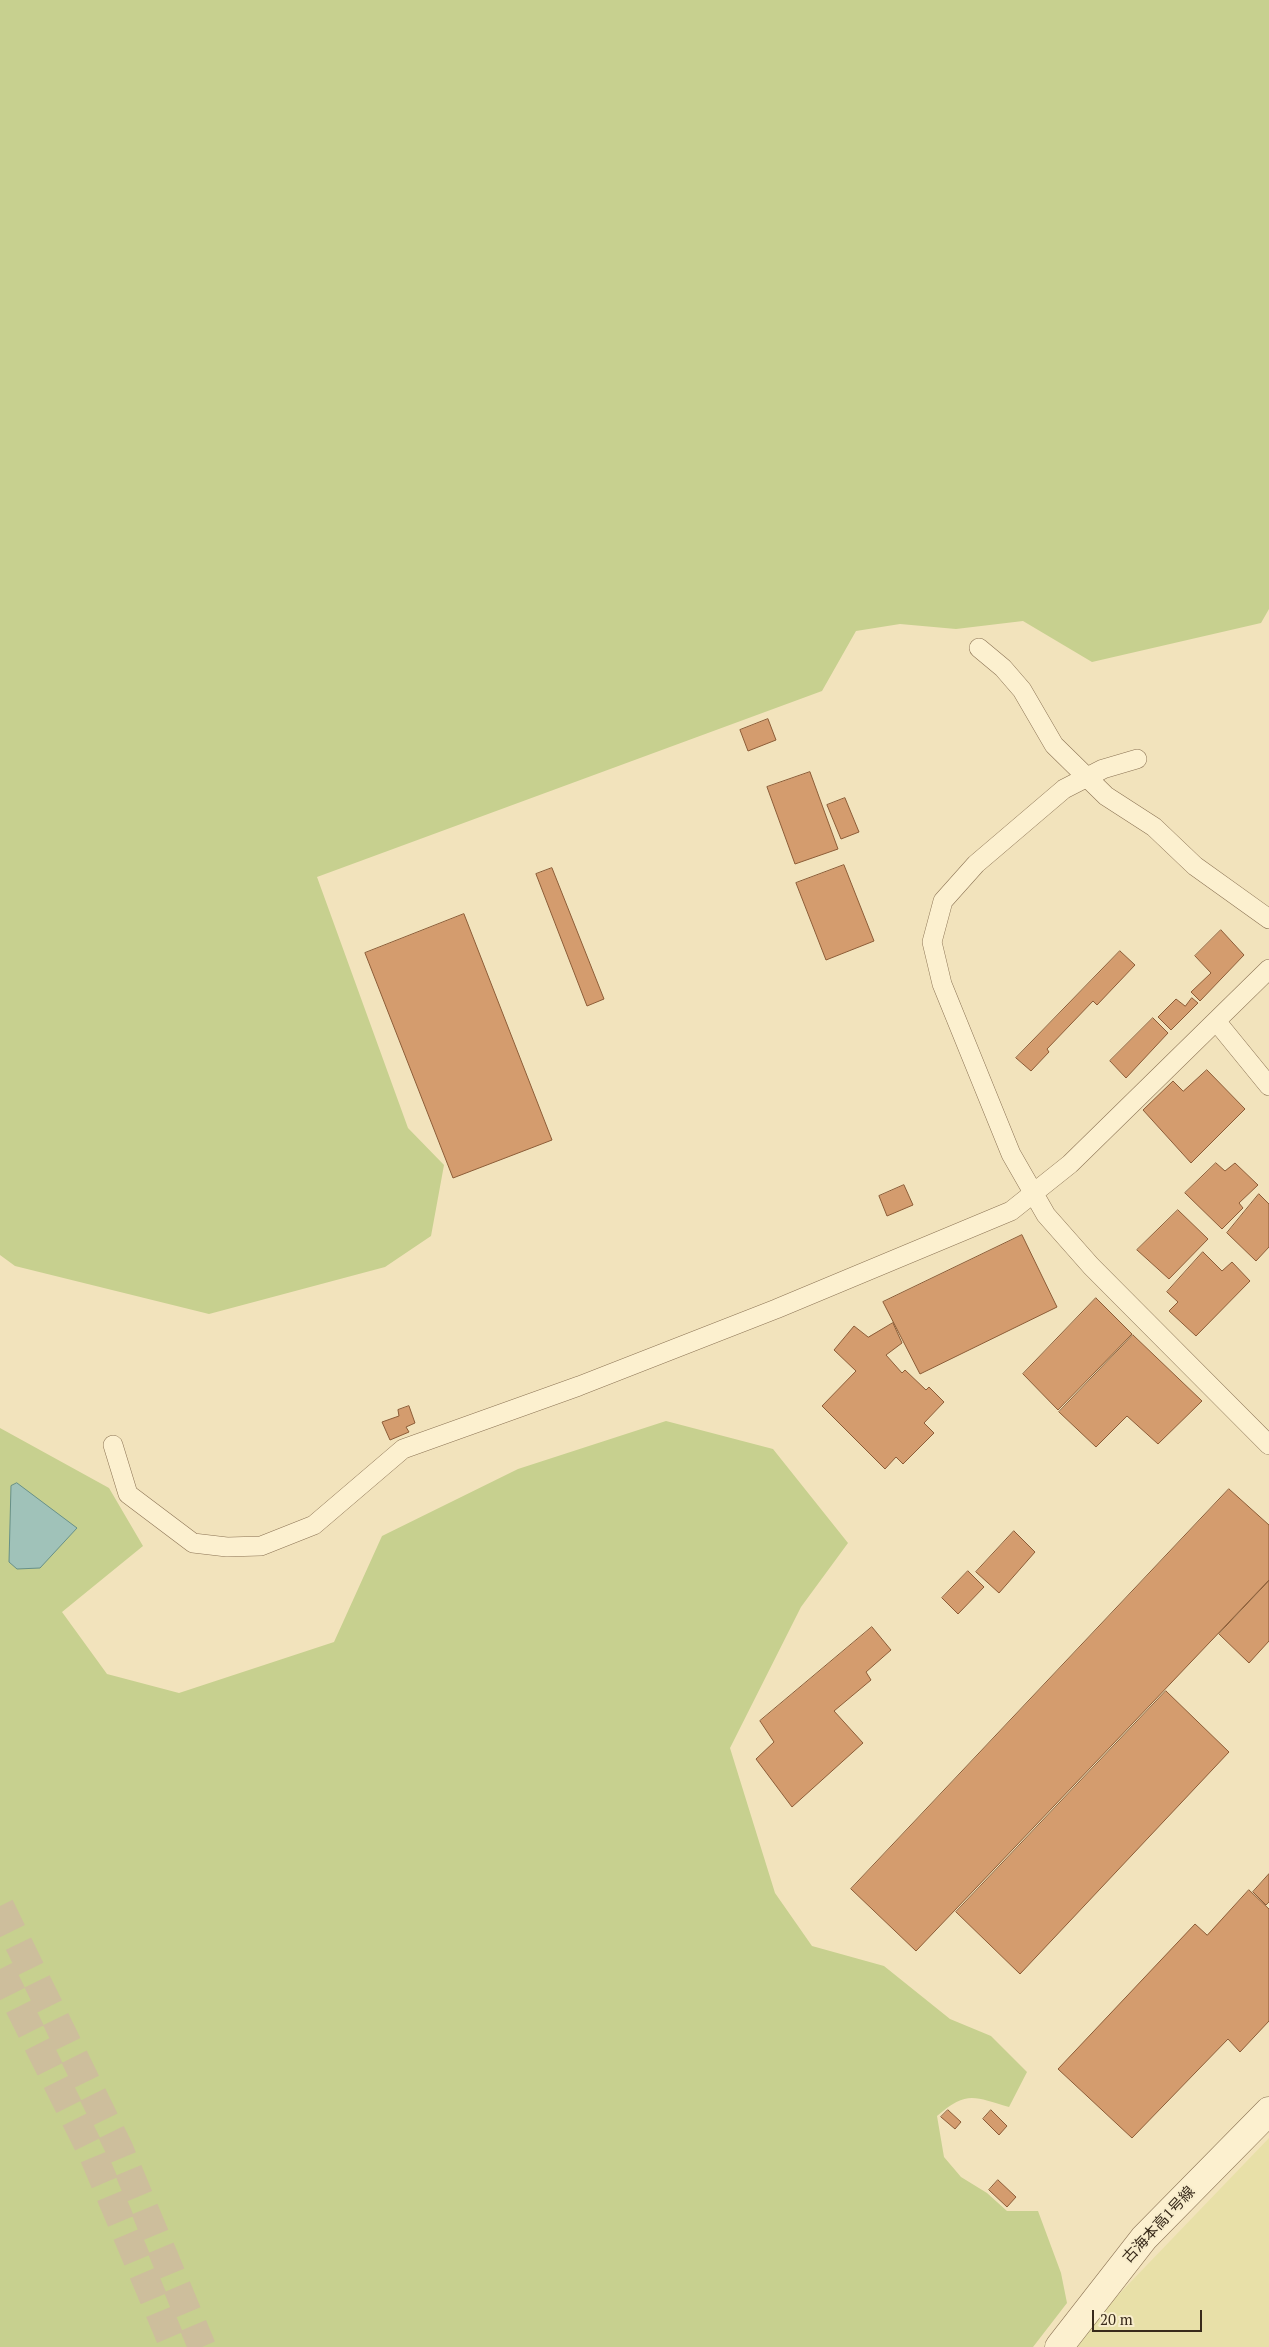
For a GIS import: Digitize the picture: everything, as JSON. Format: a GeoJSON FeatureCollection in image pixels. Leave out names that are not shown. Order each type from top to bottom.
{"type":"FeatureCollection","features":[{"type":"Feature","properties":{"kind":"street","name":"古海本高1号線"},"geometry":{"type":"LineString","coordinates":[[1059,2347],[1144,2238],[1269,2111]]}},
{"type":"Feature","properties":{"kind":"lane"},"geometry":{"type":"LineString","coordinates":[[979,648],[1003,668],[1022,690],[1054,745],[1106,796],[1154,828],[1194,866],[1269,919]]}},
{"type":"Feature","properties":{"kind":"lane"},"geometry":{"type":"LineString","coordinates":[[1137,759],[1103,768],[1064,789],[976,864],[942,901],[932,942],[942,984],[1011,1154],[1046,1215],[1091,1266],[1269,1445]]}},
{"type":"Feature","properties":{"kind":"lane"},"geometry":{"type":"LineString","coordinates":[[113,1445],[128,1494],[194,1543],[227,1547],[261,1546],[314,1525],[403,1449],[579,1386],[776,1309],[1011,1211],[1070,1164],[1269,969]]}},
{"type":"Feature","properties":{"kind":"lane"},"geometry":{"type":"LineString","coordinates":[[1216,1021],[1269,1086]]}},
{"type":"Feature","properties":{"kind":"shaded area"},"geometry":{"type":"Polygon","coordinates":[[[1269,2138],[1269,2347],[1070,2347],[1097,2317],[1269,2138]]]}},
{"type":"Feature","properties":{"kind":"green space"},"geometry":{"type":"Polygon","coordinates":[[[0,0],[1269,0],[1269,609],[1261,623],[1092,662],[1023,621],[956,629],[900,624],[856,631],[822,691],[317,877],[408,1128],[444,1165],[431,1236],[385,1267],[209,1314],[15,1266],[0,1255],[0,0]]]}},
{"type":"Feature","properties":{"kind":"green space"},"geometry":{"type":"Polygon","coordinates":[[[666,1421],[773,1449],[848,1543],[801,1607],[730,1748],[775,1893],[812,1946],[884,1966],[950,2019],[991,2036],[1027,2072],[1009,2107],[971,2098],[956,2102],[937,2116],[944,2157],[961,2177],[987,2193],[1007,2211],[1038,2211],[1061,2273],[1067,2303],[1033,2347],[0,2347],[0,1428],[109,1488],[143,1546],[62,1612],[107,1674],[179,1693],[334,1642],[382,1536],[518,1469],[666,1421]]]}},
{"type":"Feature","properties":{"kind":"water"},"geometry":{"type":"Polygon","coordinates":[[[17,1483],[77,1528],[40,1568],[17,1569],[9,1562],[11,1486],[17,1483]]]}},
{"type":"Feature","properties":{"kind":"building"},"geometry":{"type":"Polygon","coordinates":[[[768,719],[776,740],[748,751],[740,730],[768,719]]]}},
{"type":"Feature","properties":{"kind":"building"},"geometry":{"type":"Polygon","coordinates":[[[810,772],[838,849],[795,864],[767,787],[810,772]]]}},
{"type":"Feature","properties":{"kind":"building"},"geometry":{"type":"Polygon","coordinates":[[[845,798],[859,832],[841,839],[827,805],[845,798]]]}},
{"type":"Feature","properties":{"kind":"building"},"geometry":{"type":"Polygon","coordinates":[[[844,865],[874,941],[826,960],[796,883],[844,865]]]}},
{"type":"Feature","properties":{"kind":"building"},"geometry":{"type":"Polygon","coordinates":[[[552,868],[604,999],[587,1006],[536,874],[552,868]]]}},
{"type":"Feature","properties":{"kind":"building"},"geometry":{"type":"Polygon","coordinates":[[[464,914],[552,1140],[453,1178],[365,953],[464,914]]]}},
{"type":"Feature","properties":{"kind":"building"},"geometry":{"type":"Polygon","coordinates":[[[1221,930],[1244,955],[1200,1001],[1191,992],[1211,973],[1195,956],[1221,930]]]}},
{"type":"Feature","properties":{"kind":"building"},"geometry":{"type":"Polygon","coordinates":[[[1120,951],[1135,965],[1097,1005],[1093,1001],[1047,1049],[1049,1052],[1031,1071],[1016,1058],[1120,951]]]}},
{"type":"Feature","properties":{"kind":"building"},"geometry":{"type":"Polygon","coordinates":[[[1192,998],[1198,1003],[1171,1030],[1158,1017],[1176,999],[1185,1006],[1192,998]]]}},
{"type":"Feature","properties":{"kind":"building"},"geometry":{"type":"Polygon","coordinates":[[[1153,1018],[1168,1033],[1126,1078],[1110,1061],[1153,1018]]]}},
{"type":"Feature","properties":{"kind":"building"},"geometry":{"type":"Polygon","coordinates":[[[1207,1070],[1245,1109],[1191,1163],[1143,1110],[1173,1081],[1183,1091],[1207,1070]]]}},
{"type":"Feature","properties":{"kind":"building"},"geometry":{"type":"Polygon","coordinates":[[[1216,1163],[1225,1171],[1235,1163],[1258,1185],[1239,1203],[1243,1208],[1222,1229],[1185,1193],[1216,1163]]]}},
{"type":"Feature","properties":{"kind":"building"},"geometry":{"type":"Polygon","coordinates":[[[904,1185],[913,1205],[887,1216],[879,1196],[904,1185]]]}},
{"type":"Feature","properties":{"kind":"building"},"geometry":{"type":"Polygon","coordinates":[[[1259,1194],[1269,1204],[1269,1247],[1256,1261],[1227,1233],[1259,1194]]]}},
{"type":"Feature","properties":{"kind":"building"},"geometry":{"type":"Polygon","coordinates":[[[1178,1210],[1208,1239],[1169,1279],[1137,1250],[1178,1210]]]}},
{"type":"Feature","properties":{"kind":"building"},"geometry":{"type":"Polygon","coordinates":[[[1022,1235],[1057,1307],[920,1374],[883,1302],[1022,1235]]]}},
{"type":"Feature","properties":{"kind":"building"},"geometry":{"type":"Polygon","coordinates":[[[1203,1252],[1222,1271],[1232,1262],[1250,1281],[1196,1336],[1169,1311],[1178,1302],[1167,1292],[1203,1252]]]}},
{"type":"Feature","properties":{"kind":"building"},"geometry":{"type":"Polygon","coordinates":[[[1096,1298],[1132,1334],[1058,1410],[1023,1374],[1096,1298]]]}},
{"type":"Feature","properties":{"kind":"building"},"geometry":{"type":"Polygon","coordinates":[[[893,1323],[902,1343],[886,1355],[902,1373],[905,1370],[926,1390],[929,1387],[944,1402],[924,1423],[934,1433],[903,1464],[896,1457],[885,1469],[822,1406],[856,1371],[834,1350],[854,1326],[868,1337],[893,1323]]]}},
{"type":"Feature","properties":{"kind":"building"},"geometry":{"type":"Polygon","coordinates":[[[1133,1335],[1202,1401],[1158,1444],[1127,1416],[1096,1447],[1059,1412],[1133,1335]]]}},
{"type":"Feature","properties":{"kind":"building"},"geometry":{"type":"Polygon","coordinates":[[[409,1406],[415,1423],[406,1427],[409,1432],[390,1440],[382,1422],[399,1416],[398,1410],[409,1406]]]}},
{"type":"Feature","properties":{"kind":"building"},"geometry":{"type":"Polygon","coordinates":[[[1229,1489],[1269,1525],[1269,1580],[916,1951],[851,1889],[1229,1489]]]}},
{"type":"Feature","properties":{"kind":"building"},"geometry":{"type":"Polygon","coordinates":[[[1014,1531],[1035,1552],[999,1593],[976,1572],[1014,1531]]]}},
{"type":"Feature","properties":{"kind":"building"},"geometry":{"type":"Polygon","coordinates":[[[968,1571],[984,1587],[958,1614],[942,1598],[968,1571]]]}},
{"type":"Feature","properties":{"kind":"building"},"geometry":{"type":"Polygon","coordinates":[[[1269,1581],[1269,1641],[1249,1663],[1219,1634],[1269,1581]]]}},
{"type":"Feature","properties":{"kind":"building"},"geometry":{"type":"Polygon","coordinates":[[[872,1627],[891,1650],[866,1672],[871,1680],[834,1711],[863,1743],[792,1807],[756,1759],[774,1742],[760,1721],[872,1627]]]}},
{"type":"Feature","properties":{"kind":"building"},"geometry":{"type":"Polygon","coordinates":[[[1166,1691],[1229,1752],[1020,1974],[956,1912],[1166,1691]]]}},
{"type":"Feature","properties":{"kind":"building"},"geometry":{"type":"Polygon","coordinates":[[[1269,1874],[1269,1902],[1266,1905],[1253,1892],[1269,1874]]]}},
{"type":"Feature","properties":{"kind":"building"},"geometry":{"type":"Polygon","coordinates":[[[1249,1890],[1269,1909],[1269,2021],[1240,2052],[1228,2039],[1132,2138],[1058,2069],[1195,1924],[1207,1935],[1249,1890]]]}},
{"type":"Feature","properties":{"kind":"building"},"geometry":{"type":"Polygon","coordinates":[[[948,2110],[961,2122],[955,2129],[941,2117],[948,2110]]]}},
{"type":"Feature","properties":{"kind":"building"},"geometry":{"type":"Polygon","coordinates":[[[991,2110],[1007,2126],[999,2135],[983,2119],[991,2110]]]}},
{"type":"Feature","properties":{"kind":"building"},"geometry":{"type":"Polygon","coordinates":[[[998,2180],[1016,2197],[1007,2207],[989,2190],[998,2180]]]}},
{"type":"Feature","properties":{"kind":"tunnel"},"geometry":{"type":"LineString","coordinates":[[0,1906],[119,2148],[202,2347]]}},
{"type":"Feature","properties":{"kind":"tunnel"},"geometry":{"type":"LineString","coordinates":[[0,1969],[93,2155],[174,2347]]}}]}
